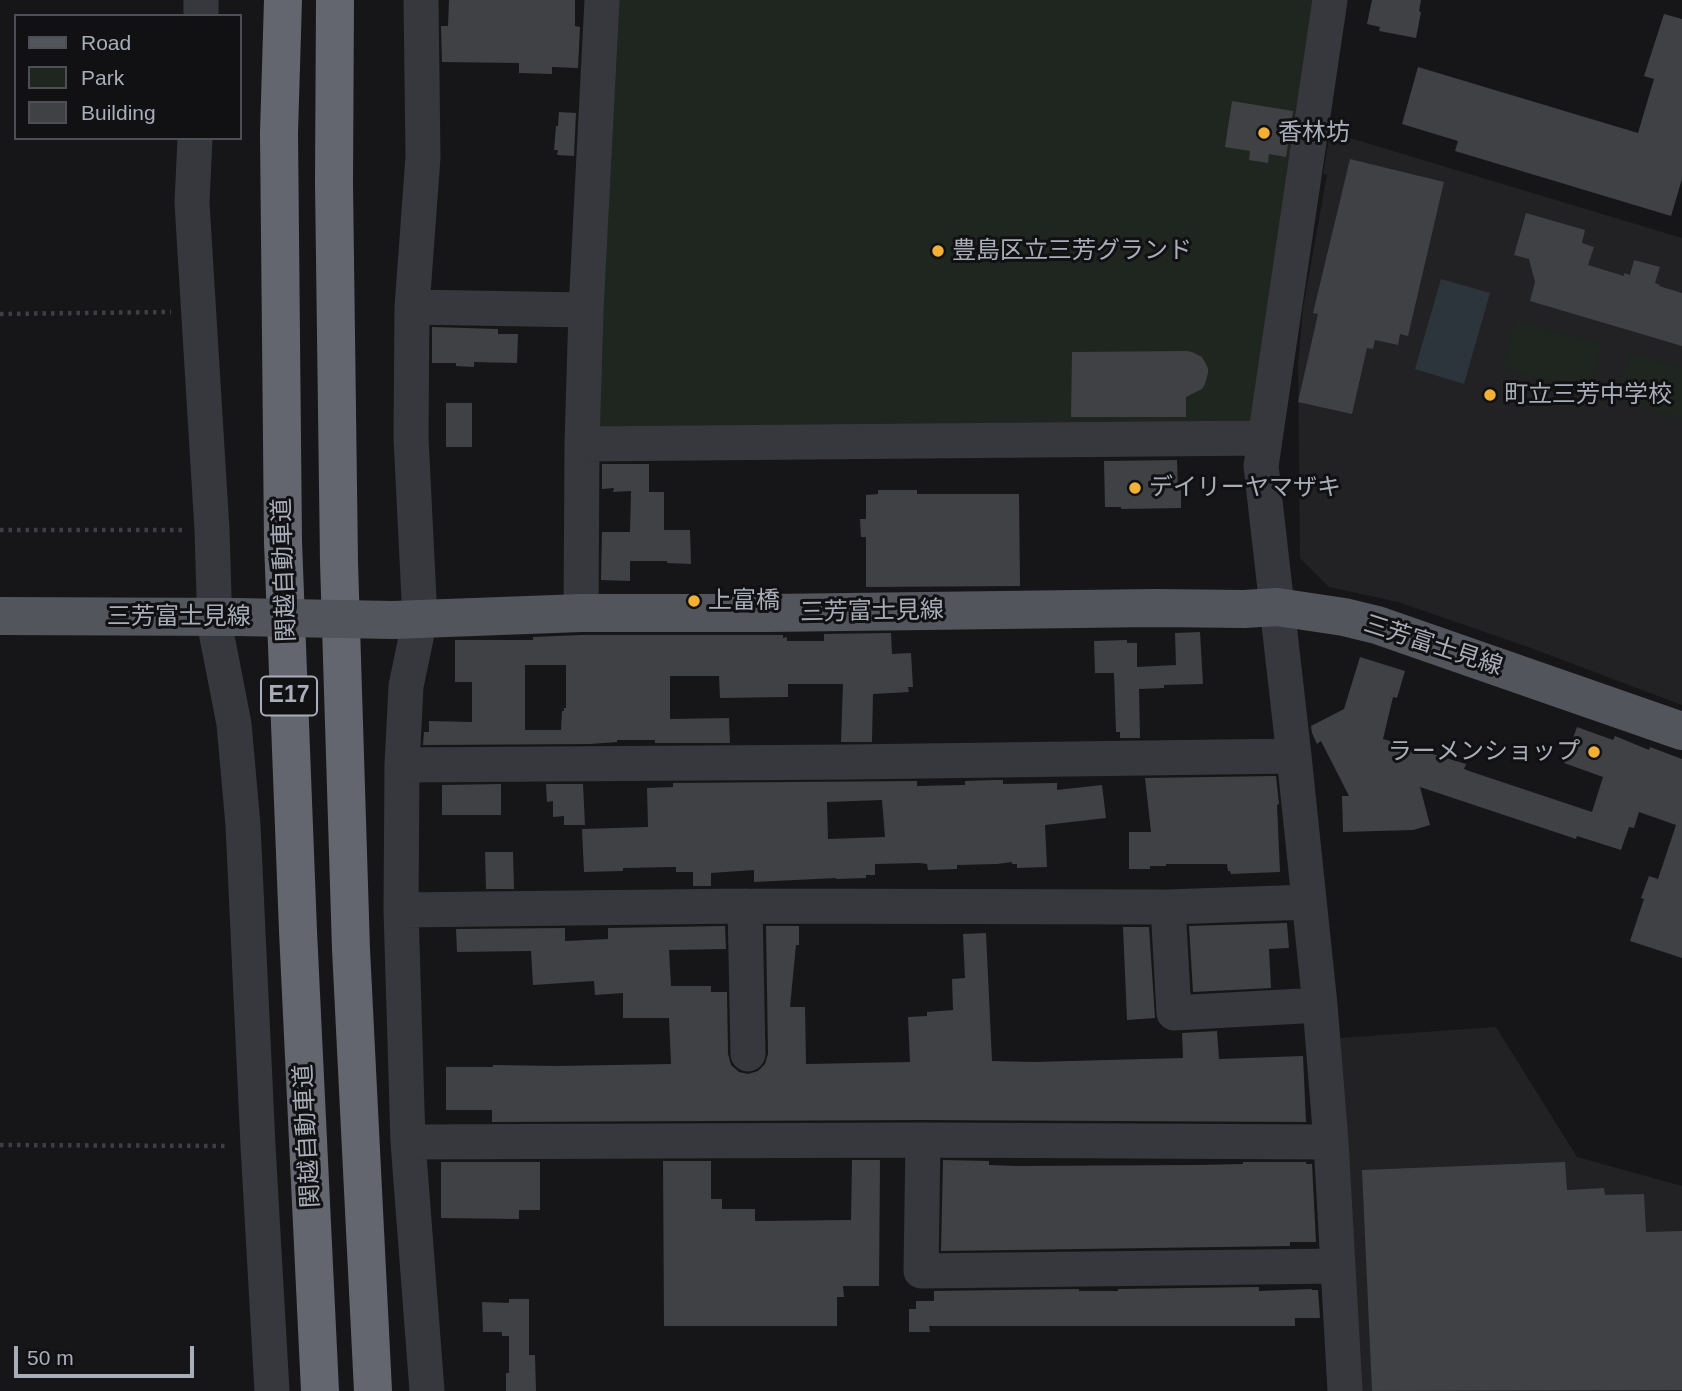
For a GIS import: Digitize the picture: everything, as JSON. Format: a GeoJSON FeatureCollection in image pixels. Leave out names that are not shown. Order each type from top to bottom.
{"type":"FeatureCollection","features":[{"type":"Feature","properties":{"kind":"highway","name":"関越自動車道"},"geometry":{"type":"LineString","coordinates":[[283,0],[279,133],[283,542],[320,1391]]}},
{"type":"Feature","properties":{"kind":"highway","name":"E17"},"geometry":{"type":"LineString","coordinates":[[335,0],[334,183],[340,590],[351,948],[373,1391]]}},
{"type":"Feature","properties":{"kind":"main road","name":"三芳富士見線"},"geometry":{"type":"LineString","coordinates":[[0,616],[406,619],[581,613],[1155,608],[1244,610],[1278,607],[1377,625],[1682,731]]}},
{"type":"Feature","properties":{"kind":"street"},"geometry":{"type":"LineString","coordinates":[[421,0],[422,157],[412,307],[401,910],[408,1142],[427,1391]]}},
{"type":"Feature","properties":{"kind":"street"},"geometry":{"type":"LineString","coordinates":[[581,613],[586,310],[601,0]]}},
{"type":"Feature","properties":{"kind":"street"},"geometry":{"type":"LineString","coordinates":[[1330,0],[1261,466],[1320,1005],[1331,1142],[1345,1391]]}},
{"type":"Feature","properties":{"kind":"street"},"geometry":{"type":"LineString","coordinates":[[195,140],[192,203],[214,597],[224,617],[243,825],[272,1391]]}},
{"type":"Feature","properties":{"kind":"street"},"geometry":{"type":"LineString","coordinates":[[412,307],[586,310]]}},
{"type":"Feature","properties":{"kind":"street"},"geometry":{"type":"LineString","coordinates":[[582,443],[1265,438]]}},
{"type":"Feature","properties":{"kind":"street"},"geometry":{"type":"LineString","coordinates":[[402,765],[1294,756]]}},
{"type":"Feature","properties":{"kind":"street"},"geometry":{"type":"LineString","coordinates":[[401,910],[745,906],[1168,907],[1309,902]]}},
{"type":"Feature","properties":{"kind":"street"},"geometry":{"type":"LineString","coordinates":[[745,906],[748,1054]]}},
{"type":"Feature","properties":{"kind":"street"},"geometry":{"type":"LineString","coordinates":[[1168,907],[1174,1013],[1320,1005]]}},
{"type":"Feature","properties":{"kind":"street"},"geometry":{"type":"LineString","coordinates":[[923,1140],[921,1271],[1338,1266]]}},
{"type":"Feature","properties":{"kind":"street"},"geometry":{"type":"LineString","coordinates":[[408,1142],[1331,1142]]}},
{"type":"Feature","properties":{"kind":"path"},"geometry":{"type":"LineString","coordinates":[[0,314],[200,312]]}},
{"type":"Feature","properties":{"kind":"path"},"geometry":{"type":"LineString","coordinates":[[0,530],[212,530]]}},
{"type":"Feature","properties":{"kind":"path"},"geometry":{"type":"LineString","coordinates":[[0,1145],[258,1146]]}},
{"type":"Feature","properties":{"kind":"shaded area","name":"町立三芳中学校"},"geometry":{"type":"Polygon","coordinates":[[[1330,132],[1682,238],[1682,705],[1398,602],[1329,587],[1300,558],[1298,366],[1303,308],[1327,175],[1323,174],[1330,132]]]}},
{"type":"Feature","properties":{"kind":"shaded area"},"geometry":{"type":"Polygon","coordinates":[[[1441,279],[1490,293],[1464,384],[1415,369],[1441,279]]]}},
{"type":"Feature","properties":{"kind":"shaded area"},"geometry":{"type":"Polygon","coordinates":[[[1496,1027],[1577,1157],[1682,1186],[1682,1391],[1359,1391],[1340,1038],[1496,1027]]]}},
{"type":"Feature","properties":{"kind":"green space","name":"豊島区立三芳グランド"},"geometry":{"type":"Polygon","coordinates":[[[609,0],[1316,0],[1253,420],[1242,430],[608,436],[592,421],[609,0]]]}},
{"type":"Feature","properties":{"kind":"green space"},"geometry":{"type":"Polygon","coordinates":[[[1516,320],[1602,344],[1588,392],[1503,367],[1516,320]]]}},
{"type":"Feature","properties":{"kind":"green space"},"geometry":{"type":"Polygon","coordinates":[[[1630,353],[1682,368],[1682,419],[1616,400],[1630,353]]]}},
{"type":"Feature","properties":{"kind":"building"},"geometry":{"type":"Polygon","coordinates":[[[449,0],[575,0],[575,26],[580,27],[578,68],[552,67],[552,74],[519,73],[519,63],[442,62],[441,26],[448,26],[449,0]]]}},
{"type":"Feature","properties":{"kind":"building"},"geometry":{"type":"Polygon","coordinates":[[[1372,0],[1421,0],[1416,38],[1379,31],[1380,27],[1367,24],[1372,0]]]}},
{"type":"Feature","properties":{"kind":"building"},"geometry":{"type":"Polygon","coordinates":[[[1664,14],[1682,19],[1682,179],[1671,216],[1455,151],[1458,141],[1402,124],[1418,67],[1638,133],[1654,79],[1644,76],[1664,14]]]}},
{"type":"Feature","properties":{"kind":"building"},"geometry":{"type":"Polygon","coordinates":[[[1232,101],[1293,111],[1286,157],[1269,154],[1268,163],[1249,160],[1250,151],[1225,147],[1232,101]]]}},
{"type":"Feature","properties":{"kind":"building"},"geometry":{"type":"Polygon","coordinates":[[[559,112],[576,113],[574,156],[557,155],[558,150],[554,150],[559,112]]]}},
{"type":"Feature","properties":{"kind":"building"},"geometry":{"type":"Polygon","coordinates":[[[1350,159],[1444,182],[1408,336],[1400,334],[1398,345],[1375,340],[1373,349],[1367,348],[1352,414],[1298,402],[1318,314],[1313,313],[1350,159]]]}},
{"type":"Feature","properties":{"kind":"building"},"geometry":{"type":"Polygon","coordinates":[[[1526,213],[1585,230],[1582,243],[1594,247],[1588,265],[1624,276],[1624,273],[1630,275],[1634,260],[1660,267],[1655,283],[1682,293],[1682,346],[1530,301],[1535,282],[1529,259],[1514,255],[1526,213]]]}},
{"type":"Feature","properties":{"kind":"building"},"geometry":{"type":"Polygon","coordinates":[[[432,327],[498,329],[498,334],[518,334],[517,363],[474,362],[474,367],[456,366],[456,363],[432,363],[432,327]]]}},
{"type":"Feature","properties":{"kind":"building"},"geometry":{"type":"Polygon","coordinates":[[[1187,351],[1202,357],[1208,373],[1202,389],[1186,397],[1186,417],[1071,417],[1072,352],[1187,351]]]}},
{"type":"Feature","properties":{"kind":"building"},"geometry":{"type":"Polygon","coordinates":[[[446,403],[472,403],[472,447],[446,447],[446,403]]]}},
{"type":"Feature","properties":{"kind":"building"},"geometry":{"type":"Polygon","coordinates":[[[1177,460],[1181,508],[1105,507],[1104,461],[1177,460]]]}},
{"type":"Feature","properties":{"kind":"building"},"geometry":{"type":"Polygon","coordinates":[[[602,464],[649,464],[649,492],[664,492],[664,530],[690,530],[691,564],[630,561],[630,581],[601,580],[602,532],[630,532],[631,491],[613,492],[614,488],[602,489],[602,464]]]}},
{"type":"Feature","properties":{"kind":"building"},"geometry":{"type":"Polygon","coordinates":[[[878,490],[917,490],[917,494],[1019,494],[1020,586],[866,587],[866,537],[861,537],[860,519],[866,519],[866,495],[878,494],[878,490]]]}},
{"type":"Feature","properties":{"kind":"building"},"geometry":{"type":"Polygon","coordinates":[[[1200,632],[1203,684],[1139,689],[1140,738],[1120,738],[1120,732],[1116,732],[1114,673],[1095,673],[1094,641],[1127,640],[1127,643],[1137,643],[1137,667],[1176,665],[1175,633],[1200,632]]]}},
{"type":"Feature","properties":{"kind":"building"},"geometry":{"type":"Polygon","coordinates":[[[891,633],[892,654],[911,653],[913,687],[908,687],[909,692],[873,694],[872,742],[841,742],[843,684],[788,684],[788,697],[720,698],[719,676],[670,676],[670,719],[729,718],[730,743],[617,740],[590,744],[423,745],[424,732],[429,732],[429,721],[472,722],[472,682],[455,682],[455,640],[533,640],[533,637],[581,635],[783,635],[783,638],[787,637],[787,641],[824,641],[824,634],[891,633]],[[525,665],[525,730],[561,730],[562,711],[566,708],[566,665],[525,665]]]}},
{"type":"Feature","properties":{"kind":"building"},"geometry":{"type":"Polygon","coordinates":[[[1360,657],[1405,671],[1397,698],[1393,697],[1383,739],[1466,764],[1464,769],[1469,771],[1592,812],[1603,777],[1564,763],[1577,727],[1613,740],[1615,736],[1649,750],[1650,747],[1682,759],[1682,958],[1630,941],[1649,876],[1658,879],[1676,825],[1639,812],[1634,828],[1629,827],[1621,850],[1577,836],[1576,839],[1420,787],[1430,825],[1413,830],[1343,832],[1342,796],[1349,796],[1321,741],[1317,744],[1311,726],[1344,709],[1360,657]]]}},
{"type":"Feature","properties":{"kind":"building"},"geometry":{"type":"Polygon","coordinates":[[[1276,776],[1280,872],[1231,874],[1227,864],[1166,864],[1150,866],[1150,869],[1129,869],[1129,832],[1151,832],[1145,778],[1276,776]]]}},
{"type":"Feature","properties":{"kind":"building"},"geometry":{"type":"Polygon","coordinates":[[[1003,780],[1003,784],[1057,783],[1057,790],[1102,785],[1106,818],[1045,825],[1047,867],[1017,868],[1017,864],[1012,862],[957,865],[957,869],[928,870],[927,864],[920,863],[875,864],[875,875],[866,875],[866,878],[754,882],[754,870],[711,873],[711,886],[693,886],[693,872],[676,872],[676,867],[584,872],[582,829],[648,827],[647,788],[673,787],[673,783],[917,781],[917,786],[965,785],[965,781],[1003,780]],[[882,800],[827,802],[828,839],[885,837],[882,800]]]}},
{"type":"Feature","properties":{"kind":"building"},"geometry":{"type":"Polygon","coordinates":[[[501,784],[501,815],[442,815],[442,785],[501,784]]]}},
{"type":"Feature","properties":{"kind":"building"},"geometry":{"type":"Polygon","coordinates":[[[546,784],[583,784],[585,825],[564,825],[564,816],[553,817],[553,801],[547,802],[546,784]]]}},
{"type":"Feature","properties":{"kind":"building"},"geometry":{"type":"Polygon","coordinates":[[[485,852],[513,852],[514,889],[486,889],[485,852]]]}},
{"type":"Feature","properties":{"kind":"building"},"geometry":{"type":"Polygon","coordinates":[[[1287,923],[1289,948],[1269,949],[1271,988],[1193,992],[1189,926],[1287,923]]]}},
{"type":"Feature","properties":{"kind":"building"},"geometry":{"type":"Polygon","coordinates":[[[725,926],[726,949],[669,950],[671,986],[711,986],[711,992],[727,992],[728,1054],[731,1065],[739,1072],[748,1074],[758,1071],[765,1064],[768,1054],[766,926],[799,926],[790,1007],[805,1007],[806,1064],[910,1062],[908,1017],[953,1010],[952,979],[965,978],[963,934],[986,933],[992,1061],[1183,1058],[1182,1033],[1217,1031],[1219,1059],[1303,1056],[1306,1122],[492,1122],[492,1110],[446,1110],[446,1067],[671,1064],[669,1018],[623,1018],[623,993],[595,995],[594,981],[533,985],[531,951],[457,952],[456,929],[565,928],[565,941],[608,939],[608,928],[725,926]]]}},
{"type":"Feature","properties":{"kind":"building"},"geometry":{"type":"Polygon","coordinates":[[[1123,927],[1149,927],[1155,1018],[1127,1020],[1123,927]]]}},
{"type":"Feature","properties":{"kind":"building"},"geometry":{"type":"Polygon","coordinates":[[[852,1160],[880,1160],[879,1286],[843,1286],[844,1297],[837,1297],[837,1326],[664,1326],[663,1161],[711,1161],[711,1199],[722,1199],[722,1209],[755,1209],[755,1221],[851,1220],[852,1160]]]}},
{"type":"Feature","properties":{"kind":"building"},"geometry":{"type":"Polygon","coordinates":[[[943,1160],[989,1161],[989,1165],[1016,1166],[1306,1162],[1312,1164],[1316,1242],[1290,1242],[1290,1246],[941,1251],[943,1160]]]}},
{"type":"Feature","properties":{"kind":"building"},"geometry":{"type":"Polygon","coordinates":[[[441,1162],[540,1162],[540,1210],[519,1210],[519,1219],[441,1218],[441,1162]]]}},
{"type":"Feature","properties":{"kind":"building"},"geometry":{"type":"Polygon","coordinates":[[[1565,1162],[1567,1190],[1604,1188],[1605,1195],[1644,1194],[1646,1232],[1682,1231],[1682,1390],[1372,1391],[1362,1170],[1565,1162]]]}},
{"type":"Feature","properties":{"kind":"building"},"geometry":{"type":"Polygon","coordinates":[[[1259,1287],[1259,1291],[1318,1290],[1320,1318],[1295,1318],[1295,1326],[929,1326],[930,1332],[909,1332],[909,1309],[916,1309],[916,1301],[934,1301],[934,1291],[1118,1291],[1259,1287]]]}},
{"type":"Feature","properties":{"kind":"building"},"geometry":{"type":"Polygon","coordinates":[[[509,1299],[529,1299],[529,1355],[535,1355],[536,1391],[506,1391],[509,1336],[502,1336],[502,1332],[483,1332],[482,1302],[509,1303],[509,1299]]]}},
{"type":"Feature","properties":{"kind":"place","name":"香林坊"},"geometry":{"type":"Point","coordinates":[1264,133]}},
{"type":"Feature","properties":{"kind":"place","name":"豊島区立三芳グランド"},"geometry":{"type":"Point","coordinates":[938,251]}},
{"type":"Feature","properties":{"kind":"place","name":"町立三芳中学校"},"geometry":{"type":"Point","coordinates":[1490,395]}},
{"type":"Feature","properties":{"kind":"place","name":"デイリーヤマザキ"},"geometry":{"type":"Point","coordinates":[1135,488]}},
{"type":"Feature","properties":{"kind":"place","name":"上富橋"},"geometry":{"type":"Point","coordinates":[694,601]}},
{"type":"Feature","properties":{"kind":"place","name":"ラーメンショップ"},"geometry":{"type":"Point","coordinates":[1594,752]}}]}
